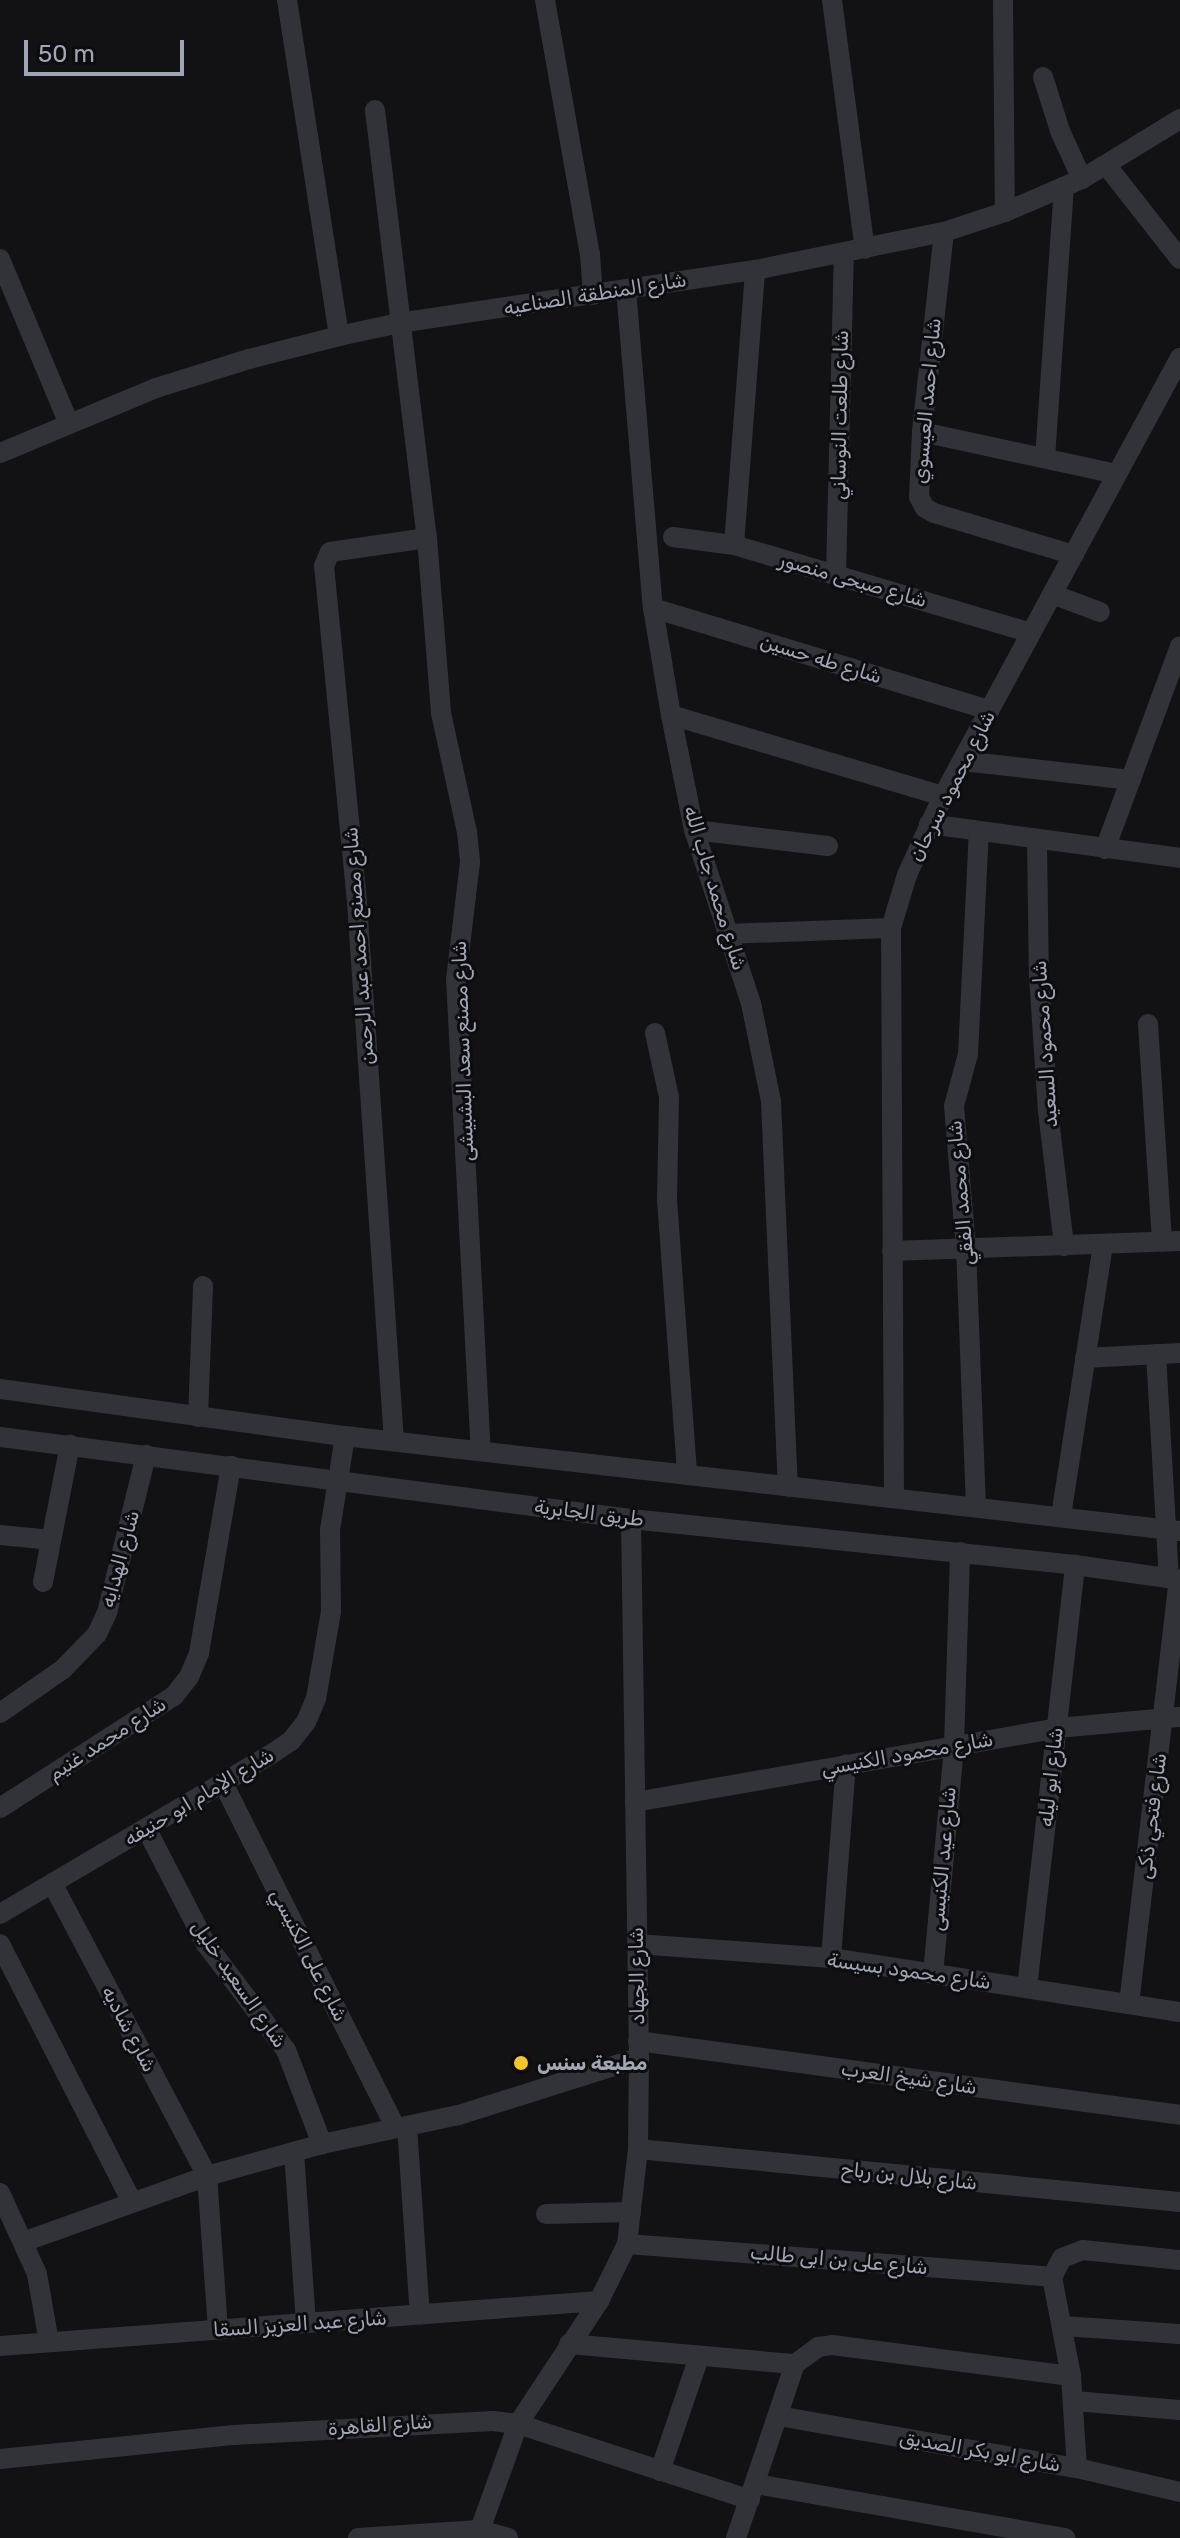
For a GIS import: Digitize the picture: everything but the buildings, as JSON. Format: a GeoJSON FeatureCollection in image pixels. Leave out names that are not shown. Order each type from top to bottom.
{"type":"FeatureCollection","features":[{"type":"Feature","properties":{"kind":"street"},"geometry":{"type":"LineString","coordinates":[[287,0],[339,336]]}},
{"type":"Feature","properties":{"kind":"street"},"geometry":{"type":"LineString","coordinates":[[545,0],[590,254],[593,295]]}},
{"type":"Feature","properties":{"kind":"street"},"geometry":{"type":"LineString","coordinates":[[832,0],[865,249]]}},
{"type":"Feature","properties":{"kind":"street"},"geometry":{"type":"LineString","coordinates":[[1003,0],[1005,212]]}},
{"type":"Feature","properties":{"kind":"street"},"geometry":{"type":"LineString","coordinates":[[1043,77],[1073,183],[1045,458]]}},
{"type":"Feature","properties":{"kind":"street","name":"شارع مصنع سعد البشبيشى"},"geometry":{"type":"LineString","coordinates":[[375,110],[427,538],[441,713],[467,832],[470,862],[456,979],[481,1449]]}},
{"type":"Feature","properties":{"kind":"street","name":"شارع المنطقة الصناعيه"},"geometry":{"type":"LineString","coordinates":[[0,453],[156,388],[249,359],[339,336],[399,323],[755,270],[944,232],[1005,212],[1073,183],[1107,166],[1180,119]]}},
{"type":"Feature","properties":{"kind":"street"},"geometry":{"type":"LineString","coordinates":[[1107,166],[1180,259]]}},
{"type":"Feature","properties":{"kind":"street","name":"شارع احمد العيسوي"},"geometry":{"type":"LineString","coordinates":[[944,232],[922,432],[919,497],[925,508],[1074,555]]}},
{"type":"Feature","properties":{"kind":"street","name":"شارع طلعت النوساني"},"geometry":{"type":"LineString","coordinates":[[836,575],[844,254]]}},
{"type":"Feature","properties":{"kind":"street"},"geometry":{"type":"LineString","coordinates":[[0,259],[69,424]]}},
{"type":"Feature","properties":{"kind":"street"},"geometry":{"type":"LineString","coordinates":[[734,545],[755,270]]}},
{"type":"Feature","properties":{"kind":"street","name":"شارع محمد جاب الله"},"geometry":{"type":"LineString","coordinates":[[626,289],[653,608],[671,715],[694,830],[751,1003],[771,1101],[788,1487]]}},
{"type":"Feature","properties":{"kind":"street","name":"شارع محمود سرحان"},"geometry":{"type":"LineString","coordinates":[[894,1498],[891,928],[907,875],[943,796],[1180,358]]}},
{"type":"Feature","properties":{"kind":"street"},"geometry":{"type":"LineString","coordinates":[[922,432],[1117,474]]}},
{"type":"Feature","properties":{"kind":"street","name":"شارع صبحى منصور"},"geometry":{"type":"LineString","coordinates":[[673,537],[734,545],[1031,633]]}},
{"type":"Feature","properties":{"kind":"street","name":"شارع مصنع احمد عبد الرحمن"},"geometry":{"type":"LineString","coordinates":[[394,1441],[357,902],[324,566],[330,552],[427,538]]}},
{"type":"Feature","properties":{"kind":"street"},"geometry":{"type":"LineString","coordinates":[[1052,594],[1100,612]]}},
{"type":"Feature","properties":{"kind":"street","name":"شارع طه حسين"},"geometry":{"type":"LineString","coordinates":[[653,608],[989,710]]}},
{"type":"Feature","properties":{"kind":"street"},"geometry":{"type":"LineString","coordinates":[[1105,849],[1180,646]]}},
{"type":"Feature","properties":{"kind":"street"},"geometry":{"type":"LineString","coordinates":[[671,715],[943,796]]}},
{"type":"Feature","properties":{"kind":"street"},"geometry":{"type":"LineString","coordinates":[[962,761],[1131,780]]}},
{"type":"Feature","properties":{"kind":"street"},"geometry":{"type":"LineString","coordinates":[[929,824],[1180,858]]}},
{"type":"Feature","properties":{"kind":"street"},"geometry":{"type":"LineString","coordinates":[[694,830],[828,846]]}},
{"type":"Feature","properties":{"kind":"street","name":"شارع محمد الفقي"},"geometry":{"type":"LineString","coordinates":[[976,1507],[966,1249],[954,1106],[968,1054],[979,833]]}},
{"type":"Feature","properties":{"kind":"street","name":"شارع محمود السعيد"},"geometry":{"type":"LineString","coordinates":[[1037,840],[1039,976],[1048,1111],[1064,1246]]}},
{"type":"Feature","properties":{"kind":"street"},"geometry":{"type":"LineString","coordinates":[[726,934],[891,928]]}},
{"type":"Feature","properties":{"kind":"street"},"geometry":{"type":"LineString","coordinates":[[892,1251],[1171,1241],[1148,1024]]}},
{"type":"Feature","properties":{"kind":"street"},"geometry":{"type":"LineString","coordinates":[[655,1033],[669,1097],[667,1200],[687,1475]]}},
{"type":"Feature","properties":{"kind":"street"},"geometry":{"type":"LineString","coordinates":[[1061,1516],[1103,1245]]}},
{"type":"Feature","properties":{"kind":"street"},"geometry":{"type":"LineString","coordinates":[[198,1417],[203,1286]]}},
{"type":"Feature","properties":{"kind":"street"},"geometry":{"type":"LineString","coordinates":[[1085,1358],[1180,1353]]}},
{"type":"Feature","properties":{"kind":"street","name":"شارع فتحي ذكى"},"geometry":{"type":"LineString","coordinates":[[1129,2004],[1172,1716],[1176,1579],[1174,1531],[1156,1354]]}},
{"type":"Feature","properties":{"kind":"street"},"geometry":{"type":"LineString","coordinates":[[0,1389],[345,1436],[481,1449],[1174,1531]]}},
{"type":"Feature","properties":{"kind":"street","name":"شارع الإمام ابو حنيفه"},"geometry":{"type":"LineString","coordinates":[[0,1914],[291,1741],[306,1722],[316,1699],[331,1611],[330,1530],[345,1436]]}},
{"type":"Feature","properties":{"kind":"street","name":"طريق الجابرية"},"geometry":{"type":"LineString","coordinates":[[0,1437],[631,1519],[960,1552],[1176,1579]]}},
{"type":"Feature","properties":{"kind":"street"},"geometry":{"type":"LineString","coordinates":[[43,1582],[70,1445]]}},
{"type":"Feature","properties":{"kind":"street","name":"شارع الهدايه"},"geometry":{"type":"LineString","coordinates":[[0,1713],[63,1669],[97,1634],[107,1613],[146,1455]]}},
{"type":"Feature","properties":{"kind":"street","name":"شارع محمد غنيم"},"geometry":{"type":"LineString","coordinates":[[0,1808],[174,1696],[189,1677],[199,1653],[231,1466]]}},
{"type":"Feature","properties":{"kind":"street","name":"شارع الجهاد"},"geometry":{"type":"LineString","coordinates":[[478,2534],[518,2424],[599,2301],[627,2244],[638,2149],[631,1519]]}},
{"type":"Feature","properties":{"kind":"street"},"geometry":{"type":"LineString","coordinates":[[0,1535],[51,1540]]}},
{"type":"Feature","properties":{"kind":"street","name":"شارع عيد الكنيسى"},"geometry":{"type":"LineString","coordinates":[[933,1974],[954,1746],[960,1552]]}},
{"type":"Feature","properties":{"kind":"street","name":"شارع ابو ليله"},"geometry":{"type":"LineString","coordinates":[[1027,1988],[1075,1565]]}},
{"type":"Feature","properties":{"kind":"street","name":"شارع محمود الكنيسي"},"geometry":{"type":"LineString","coordinates":[[635,1802],[1057,1728],[1172,1716]]}},
{"type":"Feature","properties":{"kind":"street"},"geometry":{"type":"LineString","coordinates":[[831,1958],[846,1765]]}},
{"type":"Feature","properties":{"kind":"street","name":"شارع على الكنيسي"},"geometry":{"type":"LineString","coordinates":[[223,1783],[401,2127]]}},
{"type":"Feature","properties":{"kind":"street","name":"شارع السعيد خليل"},"geometry":{"type":"LineString","coordinates":[[146,1828],[206,1944],[286,2050],[322,2144]]}},
{"type":"Feature","properties":{"kind":"street","name":"شارع شاديه"},"geometry":{"type":"LineString","coordinates":[[52,1883],[207,2176]]}},
{"type":"Feature","properties":{"kind":"street"},"geometry":{"type":"LineString","coordinates":[[0,1944],[132,2202]]}},
{"type":"Feature","properties":{"kind":"street","name":"شارع محمود بسيسة"},"geometry":{"type":"LineString","coordinates":[[637,1944],[831,1958],[1180,2012]]}},
{"type":"Feature","properties":{"kind":"street"},"geometry":{"type":"LineString","coordinates":[[23,2242],[207,2176],[322,2144],[516,2099],[638,2049]]}},
{"type":"Feature","properties":{"kind":"street","name":"شارع شيخ العرب"},"geometry":{"type":"LineString","coordinates":[[638,2049],[1180,2115]]}},
{"type":"Feature","properties":{"kind":"street"},"geometry":{"type":"LineString","coordinates":[[401,2127],[420,2315]]}},
{"type":"Feature","properties":{"kind":"street","name":"شارع بلال بن رباح"},"geometry":{"type":"LineString","coordinates":[[638,2149],[1180,2202]]}},
{"type":"Feature","properties":{"kind":"street"},"geometry":{"type":"LineString","coordinates":[[294,2152],[306,2323]]}},
{"type":"Feature","properties":{"kind":"street"},"geometry":{"type":"LineString","coordinates":[[207,2176],[218,2330]]}},
{"type":"Feature","properties":{"kind":"street"},"geometry":{"type":"LineString","coordinates":[[0,2193],[23,2242],[45,2308],[49,2342]]}},
{"type":"Feature","properties":{"kind":"street"},"geometry":{"type":"LineString","coordinates":[[546,2214],[631,2212]]}},
{"type":"Feature","properties":{"kind":"street","name":"شارع على بن ابى طالب"},"geometry":{"type":"LineString","coordinates":[[627,2244],[1052,2277]]}},
{"type":"Feature","properties":{"kind":"street"},"geometry":{"type":"LineString","coordinates":[[1077,2468],[1071,2376],[1052,2277],[1062,2258],[1083,2250],[1180,2260]]}},
{"type":"Feature","properties":{"kind":"street","name":"شارع عبد العزيز السقا"},"geometry":{"type":"LineString","coordinates":[[0,2346],[599,2301]]}},
{"type":"Feature","properties":{"kind":"street"},"geometry":{"type":"LineString","coordinates":[[1063,2326],[1180,2334]]}},
{"type":"Feature","properties":{"kind":"street"},"geometry":{"type":"LineString","coordinates":[[569,2344],[795,2364]]}},
{"type":"Feature","properties":{"kind":"street"},"geometry":{"type":"LineString","coordinates":[[736,2538],[795,2364],[807,2353],[832,2345],[1071,2376]]}},
{"type":"Feature","properties":{"kind":"street"},"geometry":{"type":"LineString","coordinates":[[660,2471],[699,2357]]}},
{"type":"Feature","properties":{"kind":"street"},"geometry":{"type":"LineString","coordinates":[[1074,2401],[1180,2410]]}},
{"type":"Feature","properties":{"kind":"street","name":"شارع ابو بكر الصديق"},"geometry":{"type":"LineString","coordinates":[[778,2416],[1077,2468],[1180,2492]]}},
{"type":"Feature","properties":{"kind":"street","name":"شارع القاهرة"},"geometry":{"type":"LineString","coordinates":[[0,2459],[234,2435],[468,2420],[518,2424],[660,2471],[753,2492],[1065,2538]]}},
{"type":"Feature","properties":{"kind":"street"},"geometry":{"type":"LineString","coordinates":[[358,2538],[478,2534],[508,2538]]}},
{"type":"Feature","properties":{"kind":"place","name":"مطبعة سنس"},"geometry":{"type":"Point","coordinates":[521,2063]}}]}
